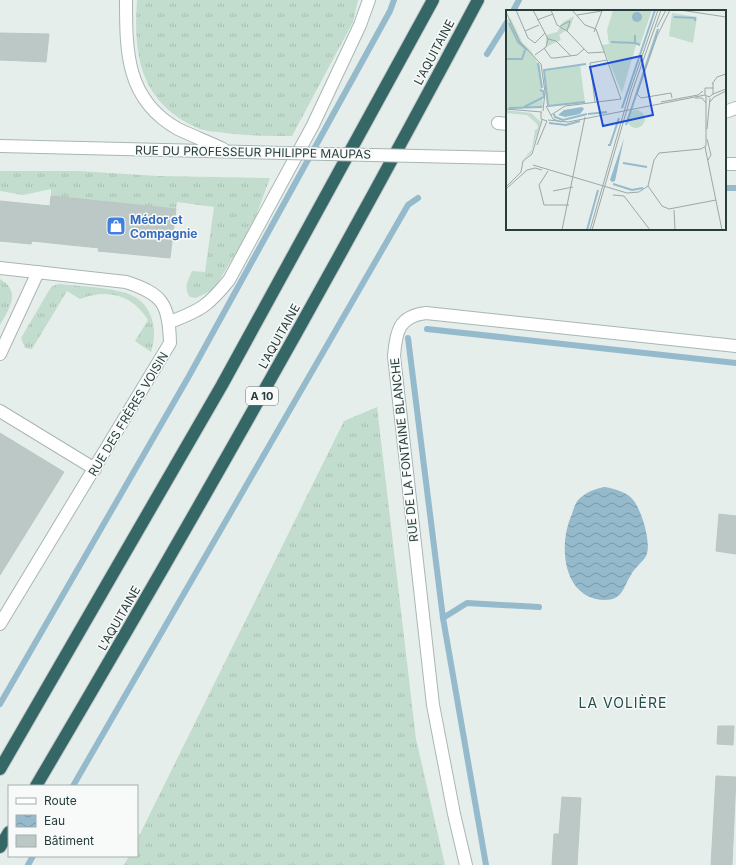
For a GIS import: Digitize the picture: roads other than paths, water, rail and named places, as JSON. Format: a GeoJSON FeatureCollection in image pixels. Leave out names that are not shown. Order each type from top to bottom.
{"type":"FeatureCollection","features":[{"type":"Feature","properties":{"kind":"highway"},"geometry":{"type":"LineString","coordinates":[[0,769],[218,392],[303,241],[433,0]]}},
{"type":"Feature","properties":{"kind":"highway","name":"L'AQUITAINE"},"geometry":{"type":"LineString","coordinates":[[37,785],[253,411],[349,239],[478,0]]}},
{"type":"Feature","properties":{"kind":"highway"},"geometry":{"type":"LineString","coordinates":[[0,847],[8,834]]}},
{"type":"Feature","properties":{"kind":"street"},"geometry":{"type":"LineString","coordinates":[[126,0],[128,62],[133,78],[142,96],[154,111],[178,128],[230,152]]}},
{"type":"Feature","properties":{"kind":"street"},"geometry":{"type":"LineString","coordinates":[[170,322],[196,312],[213,300],[229,280],[313,125],[360,25],[369,0]]}},
{"type":"Feature","properties":{"kind":"street"},"geometry":{"type":"LineString","coordinates":[[726,112],[736,108]]}},
{"type":"Feature","properties":{"kind":"street","name":"RUE DU PROFESSEUR PHILIPPE MAUPAS"},"geometry":{"type":"LineString","coordinates":[[0,146],[506,158]]}},
{"type":"Feature","properties":{"kind":"street","name":"RUE DES FRÈRES VOISIN"},"geometry":{"type":"LineString","coordinates":[[0,268],[126,282],[141,287],[157,297],[166,308],[170,322],[170,343],[0,624]]}},
{"type":"Feature","properties":{"kind":"street"},"geometry":{"type":"LineString","coordinates":[[0,354],[38,272]]}},
{"type":"Feature","properties":{"kind":"street","name":"RUE DE LA FONTAINE BLANCHE"},"geometry":{"type":"LineString","coordinates":[[466,865],[454,814],[431,689],[394,356],[396,338],[402,323],[413,315],[426,313],[736,346]]}},
{"type":"Feature","properties":{"kind":"street"},"geometry":{"type":"LineString","coordinates":[[0,411],[95,469]]}},
{"type":"Feature","properties":{"kind":"water"},"geometry":{"type":"Polygon","coordinates":[[[605,487],[625,493],[634,501],[643,520],[647,536],[648,551],[643,561],[632,572],[622,592],[616,598],[605,600],[591,597],[580,590],[572,580],[567,568],[565,540],[568,526],[577,502],[587,493],[605,487]]]}},
{"type":"Feature","properties":{"kind":"waterway"},"geometry":{"type":"LineString","coordinates":[[0,704],[189,376],[390,11],[394,0]]}},
{"type":"Feature","properties":{"kind":"waterway"},"geometry":{"type":"LineString","coordinates":[[514,10],[519,0]]}},
{"type":"Feature","properties":{"kind":"waterway"},"geometry":{"type":"LineString","coordinates":[[487,54],[506,24]]}},
{"type":"Feature","properties":{"kind":"waterway"},"geometry":{"type":"LineString","coordinates":[[726,188],[736,188]]}},
{"type":"Feature","properties":{"kind":"waterway"},"geometry":{"type":"LineString","coordinates":[[74,785],[408,205],[418,198]]}},
{"type":"Feature","properties":{"kind":"waterway"},"geometry":{"type":"LineString","coordinates":[[427,329],[736,363]]}},
{"type":"Feature","properties":{"kind":"waterway"},"geometry":{"type":"LineString","coordinates":[[408,338],[443,618],[467,603],[539,607]]}},
{"type":"Feature","properties":{"kind":"waterway"},"geometry":{"type":"LineString","coordinates":[[443,618],[486,865]]}},
{"type":"Feature","properties":{"kind":"waterway"},"geometry":{"type":"LineString","coordinates":[[28,865],[32,857]]}},
{"type":"Feature","properties":{"kind":"place","name":"Médor et Compagnie"},"geometry":{"type":"Point","coordinates":[116,226]}},
{"type":"Feature","properties":{"kind":"district","name":"LA VOLIÈRE"},"geometry":{"type":"Point","coordinates":[623,702]}}]}
